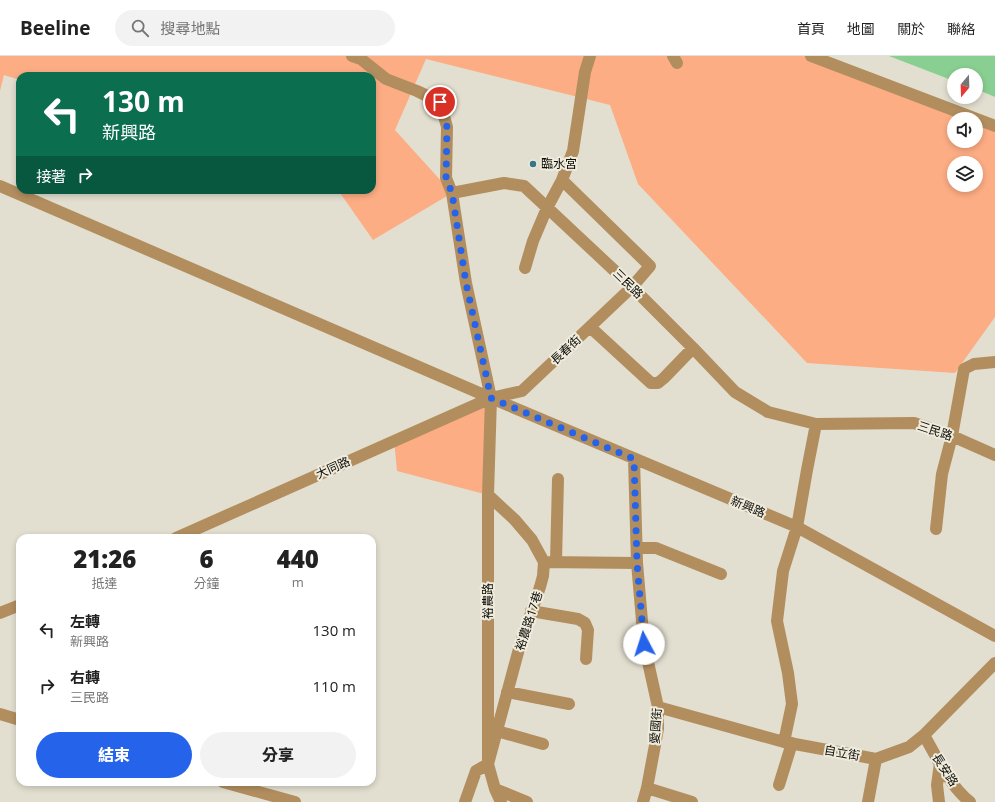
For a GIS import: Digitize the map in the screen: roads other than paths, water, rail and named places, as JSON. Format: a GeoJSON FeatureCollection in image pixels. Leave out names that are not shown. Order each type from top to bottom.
{"type":"FeatureCollection","features":[{"type":"Feature","properties":{"kind":"street"},"geometry":{"type":"LineString","coordinates":[[352,56],[361,59],[386,79],[440,102],[447,127],[446,178],[452,193],[466,283],[491,398]]}},
{"type":"Feature","properties":{"kind":"street"},"geometry":{"type":"LineString","coordinates":[[525,268],[533,241],[547,208],[562,180],[573,151],[585,72],[590,56]]}},
{"type":"Feature","properties":{"kind":"street"},"geometry":{"type":"LineString","coordinates":[[811,56],[995,126]]}},
{"type":"Feature","properties":{"kind":"street","name":"長春街"},"geometry":{"type":"LineString","coordinates":[[491,398],[522,391],[632,287],[650,266],[562,180]]}},
{"type":"Feature","properties":{"kind":"street","name":"三民路"},"geometry":{"type":"LineString","coordinates":[[452,193],[504,183],[524,186],[632,287],[694,348],[735,392],[768,412],[816,424],[914,423],[952,436],[995,455]]}},
{"type":"Feature","properties":{"kind":"street","name":"新興路"},"geometry":{"type":"LineString","coordinates":[[0,186],[16,193]]}},
{"type":"Feature","properties":{"kind":"street","name":"新興路"},"geometry":{"type":"LineString","coordinates":[[19,194],[797,528],[995,636]]}},
{"type":"Feature","properties":{"kind":"street"},"geometry":{"type":"LineString","coordinates":[[590,327],[652,384],[658,383],[664,378],[694,348]]}},
{"type":"Feature","properties":{"kind":"street"},"geometry":{"type":"LineString","coordinates":[[936,529],[942,474],[952,436],[964,369],[974,364],[995,362]]}},
{"type":"Feature","properties":{"kind":"street","name":"裕農路"},"geometry":{"type":"LineString","coordinates":[[491,398],[488,495],[488,764],[494,789],[501,802]]}},
{"type":"Feature","properties":{"kind":"street","name":"大同路"},"geometry":{"type":"LineString","coordinates":[[185,534],[491,398]]}},
{"type":"Feature","properties":{"kind":"street"},"geometry":{"type":"LineString","coordinates":[[779,785],[788,743],[792,704],[788,673],[777,621],[783,571],[797,528],[816,424]]}},
{"type":"Feature","properties":{"kind":"street","name":"愛國街"},"geometry":{"type":"LineString","coordinates":[[634,459],[637,563],[644,644],[658,707],[658,729],[643,802]]}},
{"type":"Feature","properties":{"kind":"street"},"geometry":{"type":"LineString","coordinates":[[556,562],[558,478]]}},
{"type":"Feature","properties":{"kind":"street"},"geometry":{"type":"LineString","coordinates":[[488,495],[515,520],[532,540],[544,562],[637,563]]}},
{"type":"Feature","properties":{"kind":"street"},"geometry":{"type":"LineString","coordinates":[[637,548],[656,548],[721,574]]}},
{"type":"Feature","properties":{"kind":"street","name":"裕農路17巷"},"geometry":{"type":"LineString","coordinates":[[488,764],[520,645],[543,576],[544,562]]}},
{"type":"Feature","properties":{"kind":"street"},"geometry":{"type":"LineString","coordinates":[[0,613],[16,607]]}},
{"type":"Feature","properties":{"kind":"street"},"geometry":{"type":"LineString","coordinates":[[531,611],[578,619],[585,623],[588,630],[586,659]]}},
{"type":"Feature","properties":{"kind":"street","name":"自立街"},"geometry":{"type":"LineString","coordinates":[[658,707],[788,743],[876,759],[909,747],[924,735],[995,663]]}},
{"type":"Feature","properties":{"kind":"street"},"geometry":{"type":"LineString","coordinates":[[507,692],[569,704]]}},
{"type":"Feature","properties":{"kind":"street"},"geometry":{"type":"LineString","coordinates":[[0,714],[16,719]]}},
{"type":"Feature","properties":{"kind":"street"},"geometry":{"type":"LineString","coordinates":[[497,731],[543,744]]}},
{"type":"Feature","properties":{"kind":"street","name":"長安路"},"geometry":{"type":"LineString","coordinates":[[924,735],[946,774],[964,798],[970,802]]}},
{"type":"Feature","properties":{"kind":"street"},"geometry":{"type":"LineString","coordinates":[[868,802],[876,759]]}},
{"type":"Feature","properties":{"kind":"street"},"geometry":{"type":"LineString","coordinates":[[939,802],[936,785],[940,763]]}},
{"type":"Feature","properties":{"kind":"street"},"geometry":{"type":"LineString","coordinates":[[465,802],[476,771],[488,764]]}},
{"type":"Feature","properties":{"kind":"street"},"geometry":{"type":"LineString","coordinates":[[237,786],[295,802]]}},
{"type":"Feature","properties":{"kind":"street"},"geometry":{"type":"LineString","coordinates":[[647,788],[692,802]]}},
{"type":"Feature","properties":{"kind":"street"},"geometry":{"type":"LineString","coordinates":[[494,789],[527,802]]}},
{"type":"Feature","properties":{"kind":"place","name":"臨水宮"},"geometry":{"type":"Point","coordinates":[533,164]}}]}
